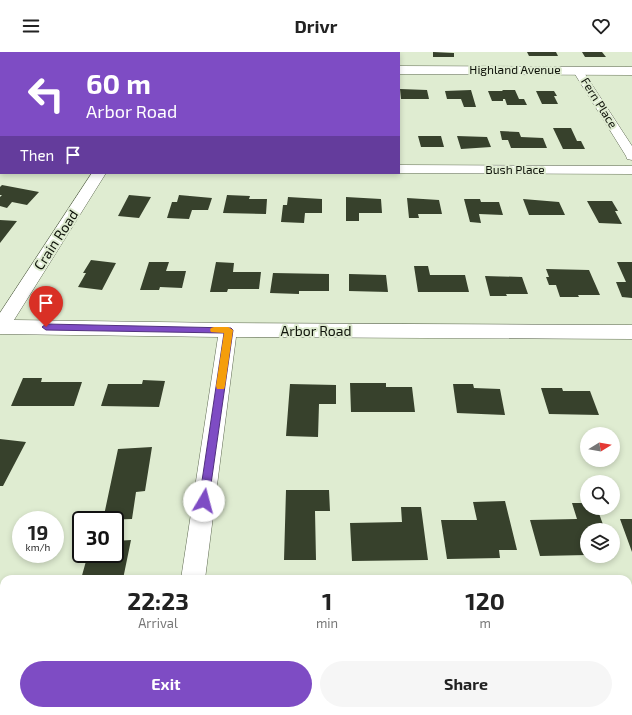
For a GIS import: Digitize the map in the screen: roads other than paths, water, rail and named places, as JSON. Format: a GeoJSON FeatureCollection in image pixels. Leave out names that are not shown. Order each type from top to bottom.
{"type":"FeatureCollection","features":[{"type":"Feature","properties":{"kind":"street","name":"Highland Avenue"},"geometry":{"type":"LineString","coordinates":[[400,70],[632,71]]}},
{"type":"Feature","properties":{"kind":"street","name":"Fern Place"},"geometry":{"type":"LineString","coordinates":[[578,71],[632,156]]}},
{"type":"Feature","properties":{"kind":"street","name":"Bush Place"},"geometry":{"type":"LineString","coordinates":[[400,169],[632,170]]}},
{"type":"Feature","properties":{"kind":"street","name":"Crain Road"},"geometry":{"type":"LineString","coordinates":[[0,327],[98,174]]}},
{"type":"Feature","properties":{"kind":"street","name":"Arbor Road"},"geometry":{"type":"LineString","coordinates":[[0,327],[632,332]]}},
{"type":"Feature","properties":{"kind":"street"},"geometry":{"type":"LineString","coordinates":[[194,575],[228,330]]}}]}
